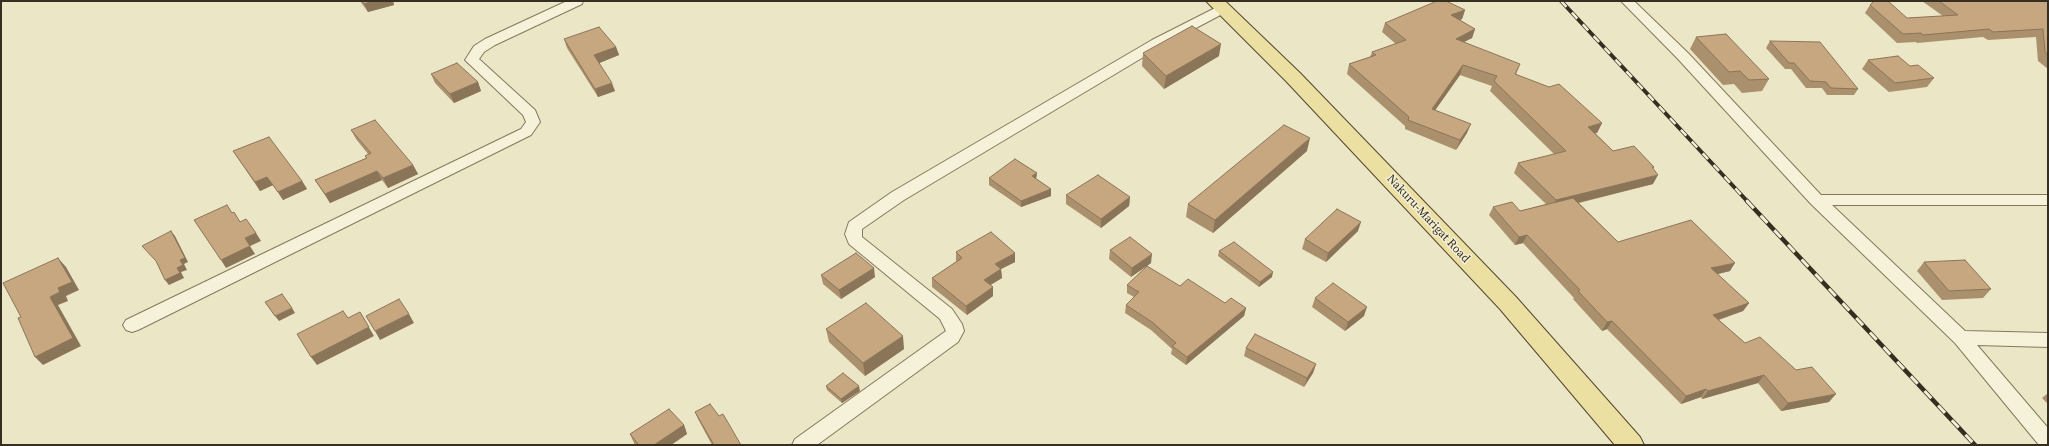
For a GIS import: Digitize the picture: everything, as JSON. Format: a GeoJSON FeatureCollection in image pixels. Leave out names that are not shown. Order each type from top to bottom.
{"type":"FeatureCollection","features":[{"type":"Feature","properties":{"kind":"main road","name":"Nakuru-Marigat Road"},"geometry":{"type":"LineString","coordinates":[[1219,5],[1293,77],[1508,304],[1631,445]]}},
{"type":"Feature","properties":{"kind":"street"},"geometry":{"type":"LineString","coordinates":[[132,325],[526,132],[533,122],[530,113],[472,60],[479,49],[490,42],[578,1]]}},
{"type":"Feature","properties":{"kind":"street"},"geometry":{"type":"LineString","coordinates":[[1626,1],[1683,56],[1817,200],[1961,338],[2048,442]]}},
{"type":"Feature","properties":{"kind":"street"},"geometry":{"type":"LineString","coordinates":[[802,445],[952,337],[954,331],[953,324],[946,314],[855,240],[853,234],[855,226],[898,196],[1219,5]]}},
{"type":"Feature","properties":{"kind":"street"},"geometry":{"type":"LineString","coordinates":[[1817,200],[2048,200]]}},
{"type":"Feature","properties":{"kind":"street"},"geometry":{"type":"LineString","coordinates":[[1961,338],[2048,340]]}},
{"type":"Feature","properties":{"kind":"building"},"geometry":{"type":"Polygon","coordinates":[[[362,1],[373,1],[364,4],[362,1]]]}},
{"type":"Feature","properties":{"kind":"building"},"geometry":{"type":"Polygon","coordinates":[[[1437,1],[1446,1],[1465,10],[1451,15],[1475,29],[1456,39],[1520,64],[1515,74],[1549,87],[1559,84],[1602,123],[1588,127],[1613,151],[1634,146],[1654,167],[1652,167],[1658,175],[1556,200],[1518,163],[1566,151],[1494,81],[1497,76],[1463,65],[1432,109],[1471,124],[1460,140],[1408,120],[1409,117],[1349,64],[1376,55],[1372,52],[1406,40],[1385,23],[1437,1]]]}},
{"type":"Feature","properties":{"kind":"building"},"geometry":{"type":"Polygon","coordinates":[[[1874,1],[1888,1],[1907,18],[1958,15],[1939,1],[2048,1],[2048,55],[2045,52],[2043,29],[1993,32],[1989,29],[1923,35],[1921,33],[1903,34],[1870,5],[1874,1]]]}},
{"type":"Feature","properties":{"kind":"building"},"geometry":{"type":"Polygon","coordinates":[[[1192,26],[1221,44],[1166,76],[1143,53],[1192,26]]]}},
{"type":"Feature","properties":{"kind":"building"},"geometry":{"type":"Polygon","coordinates":[[[599,27],[616,47],[594,55],[612,83],[595,89],[564,39],[599,27]]]}},
{"type":"Feature","properties":{"kind":"building"},"geometry":{"type":"Polygon","coordinates":[[[1726,34],[1769,79],[1749,80],[1740,71],[1729,72],[1696,37],[1726,34]]]}},
{"type":"Feature","properties":{"kind":"building"},"geometry":{"type":"Polygon","coordinates":[[[1770,41],[1820,42],[1858,89],[1831,88],[1826,82],[1810,81],[1794,63],[1789,63],[1770,41]]]}},
{"type":"Feature","properties":{"kind":"building"},"geometry":{"type":"Polygon","coordinates":[[[1898,56],[1910,66],[1918,65],[1934,78],[1895,83],[1868,60],[1898,56]]]}},
{"type":"Feature","properties":{"kind":"building"},"geometry":{"type":"Polygon","coordinates":[[[457,63],[478,82],[450,94],[431,74],[457,63]]]}},
{"type":"Feature","properties":{"kind":"building"},"geometry":{"type":"Polygon","coordinates":[[[375,120],[413,165],[383,178],[377,171],[325,194],[315,180],[367,158],[365,156],[371,153],[351,130],[375,120]]]}},
{"type":"Feature","properties":{"kind":"building"},"geometry":{"type":"Polygon","coordinates":[[[1284,125],[1310,138],[1215,220],[1188,204],[1284,125]]]}},
{"type":"Feature","properties":{"kind":"building"},"geometry":{"type":"Polygon","coordinates":[[[269,137],[302,181],[278,192],[267,177],[255,182],[233,151],[269,137]]]}},
{"type":"Feature","properties":{"kind":"building"},"geometry":{"type":"Polygon","coordinates":[[[1015,159],[1037,173],[1032,176],[1051,189],[1021,201],[989,178],[1015,159]]]}},
{"type":"Feature","properties":{"kind":"building"},"geometry":{"type":"Polygon","coordinates":[[[1098,175],[1130,197],[1101,219],[1066,195],[1098,175]]]}},
{"type":"Feature","properties":{"kind":"building"},"geometry":{"type":"Polygon","coordinates":[[[1573,198],[1618,242],[1691,220],[1735,263],[1711,268],[1749,303],[1713,315],[1745,343],[1760,337],[1796,370],[1812,367],[1836,394],[1788,403],[1764,375],[1708,391],[1706,389],[1686,396],[1612,321],[1607,322],[1578,291],[1580,290],[1527,235],[1519,237],[1493,207],[1512,202],[1520,211],[1573,198]]]}},
{"type":"Feature","properties":{"kind":"building"},"geometry":{"type":"Polygon","coordinates":[[[227,205],[232,213],[234,212],[240,222],[246,219],[256,233],[245,238],[250,246],[221,260],[194,220],[227,205]]]}},
{"type":"Feature","properties":{"kind":"building"},"geometry":{"type":"Polygon","coordinates":[[[1337,209],[1361,222],[1328,253],[1305,239],[1337,209]]]}},
{"type":"Feature","properties":{"kind":"building"},"geometry":{"type":"Polygon","coordinates":[[[171,231],[185,258],[180,260],[183,265],[177,268],[180,273],[165,280],[156,261],[142,246],[171,231]]]}},
{"type":"Feature","properties":{"kind":"building"},"geometry":{"type":"Polygon","coordinates":[[[991,232],[1015,253],[995,264],[1001,269],[984,280],[993,287],[966,306],[932,278],[962,258],[956,252],[991,232]]]}},
{"type":"Feature","properties":{"kind":"building"},"geometry":{"type":"Polygon","coordinates":[[[1130,237],[1152,254],[1132,268],[1110,250],[1130,237]]]}},
{"type":"Feature","properties":{"kind":"building"},"geometry":{"type":"Polygon","coordinates":[[[1234,242],[1273,272],[1260,282],[1219,251],[1234,242]]]}},
{"type":"Feature","properties":{"kind":"building"},"geometry":{"type":"Polygon","coordinates":[[[856,253],[874,268],[839,290],[821,275],[856,253]]]}},
{"type":"Feature","properties":{"kind":"building"},"geometry":{"type":"Polygon","coordinates":[[[58,258],[72,282],[58,288],[60,292],[50,297],[73,338],[35,357],[18,318],[21,317],[3,283],[58,258]]]}},
{"type":"Feature","properties":{"kind":"building"},"geometry":{"type":"Polygon","coordinates":[[[1965,260],[1991,289],[1949,291],[1924,262],[1965,260]]]}},
{"type":"Feature","properties":{"kind":"building"},"geometry":{"type":"Polygon","coordinates":[[[1147,266],[1180,286],[1188,279],[1225,303],[1231,298],[1246,308],[1187,357],[1172,346],[1176,343],[1152,322],[1126,305],[1139,292],[1127,285],[1147,266]]]}},
{"type":"Feature","properties":{"kind":"building"},"geometry":{"type":"Polygon","coordinates":[[[1333,283],[1367,307],[1348,322],[1315,298],[1333,283]]]}},
{"type":"Feature","properties":{"kind":"building"},"geometry":{"type":"Polygon","coordinates":[[[282,294],[292,308],[275,316],[265,302],[282,294]]]}},
{"type":"Feature","properties":{"kind":"building"},"geometry":{"type":"Polygon","coordinates":[[[399,299],[409,314],[375,331],[366,316],[399,299]]]}},
{"type":"Feature","properties":{"kind":"building"},"geometry":{"type":"Polygon","coordinates":[[[866,303],[903,336],[863,363],[826,329],[866,303]]]}},
{"type":"Feature","properties":{"kind":"building"},"geometry":{"type":"Polygon","coordinates":[[[343,311],[348,318],[360,312],[369,327],[311,357],[297,334],[343,311]]]}},
{"type":"Feature","properties":{"kind":"building"},"geometry":{"type":"Polygon","coordinates":[[[1255,334],[1316,364],[1307,378],[1246,348],[1255,334]]]}},
{"type":"Feature","properties":{"kind":"building"},"geometry":{"type":"Polygon","coordinates":[[[843,373],[859,386],[841,399],[826,386],[843,373]]]}},
{"type":"Feature","properties":{"kind":"building"},"geometry":{"type":"Polygon","coordinates":[[[710,404],[719,416],[723,414],[741,445],[714,445],[695,412],[710,404]]]}},
{"type":"Feature","properties":{"kind":"building"},"geometry":{"type":"Polygon","coordinates":[[[669,409],[684,425],[654,445],[639,445],[630,434],[669,409]]]}},
{"type":"Feature","properties":{"kind":"railway"},"geometry":{"type":"LineString","coordinates":[[1561,1],[1748,202]]}},
{"type":"Feature","properties":{"kind":"railway"},"geometry":{"type":"LineString","coordinates":[[1747,201],[1975,445]]}}]}
